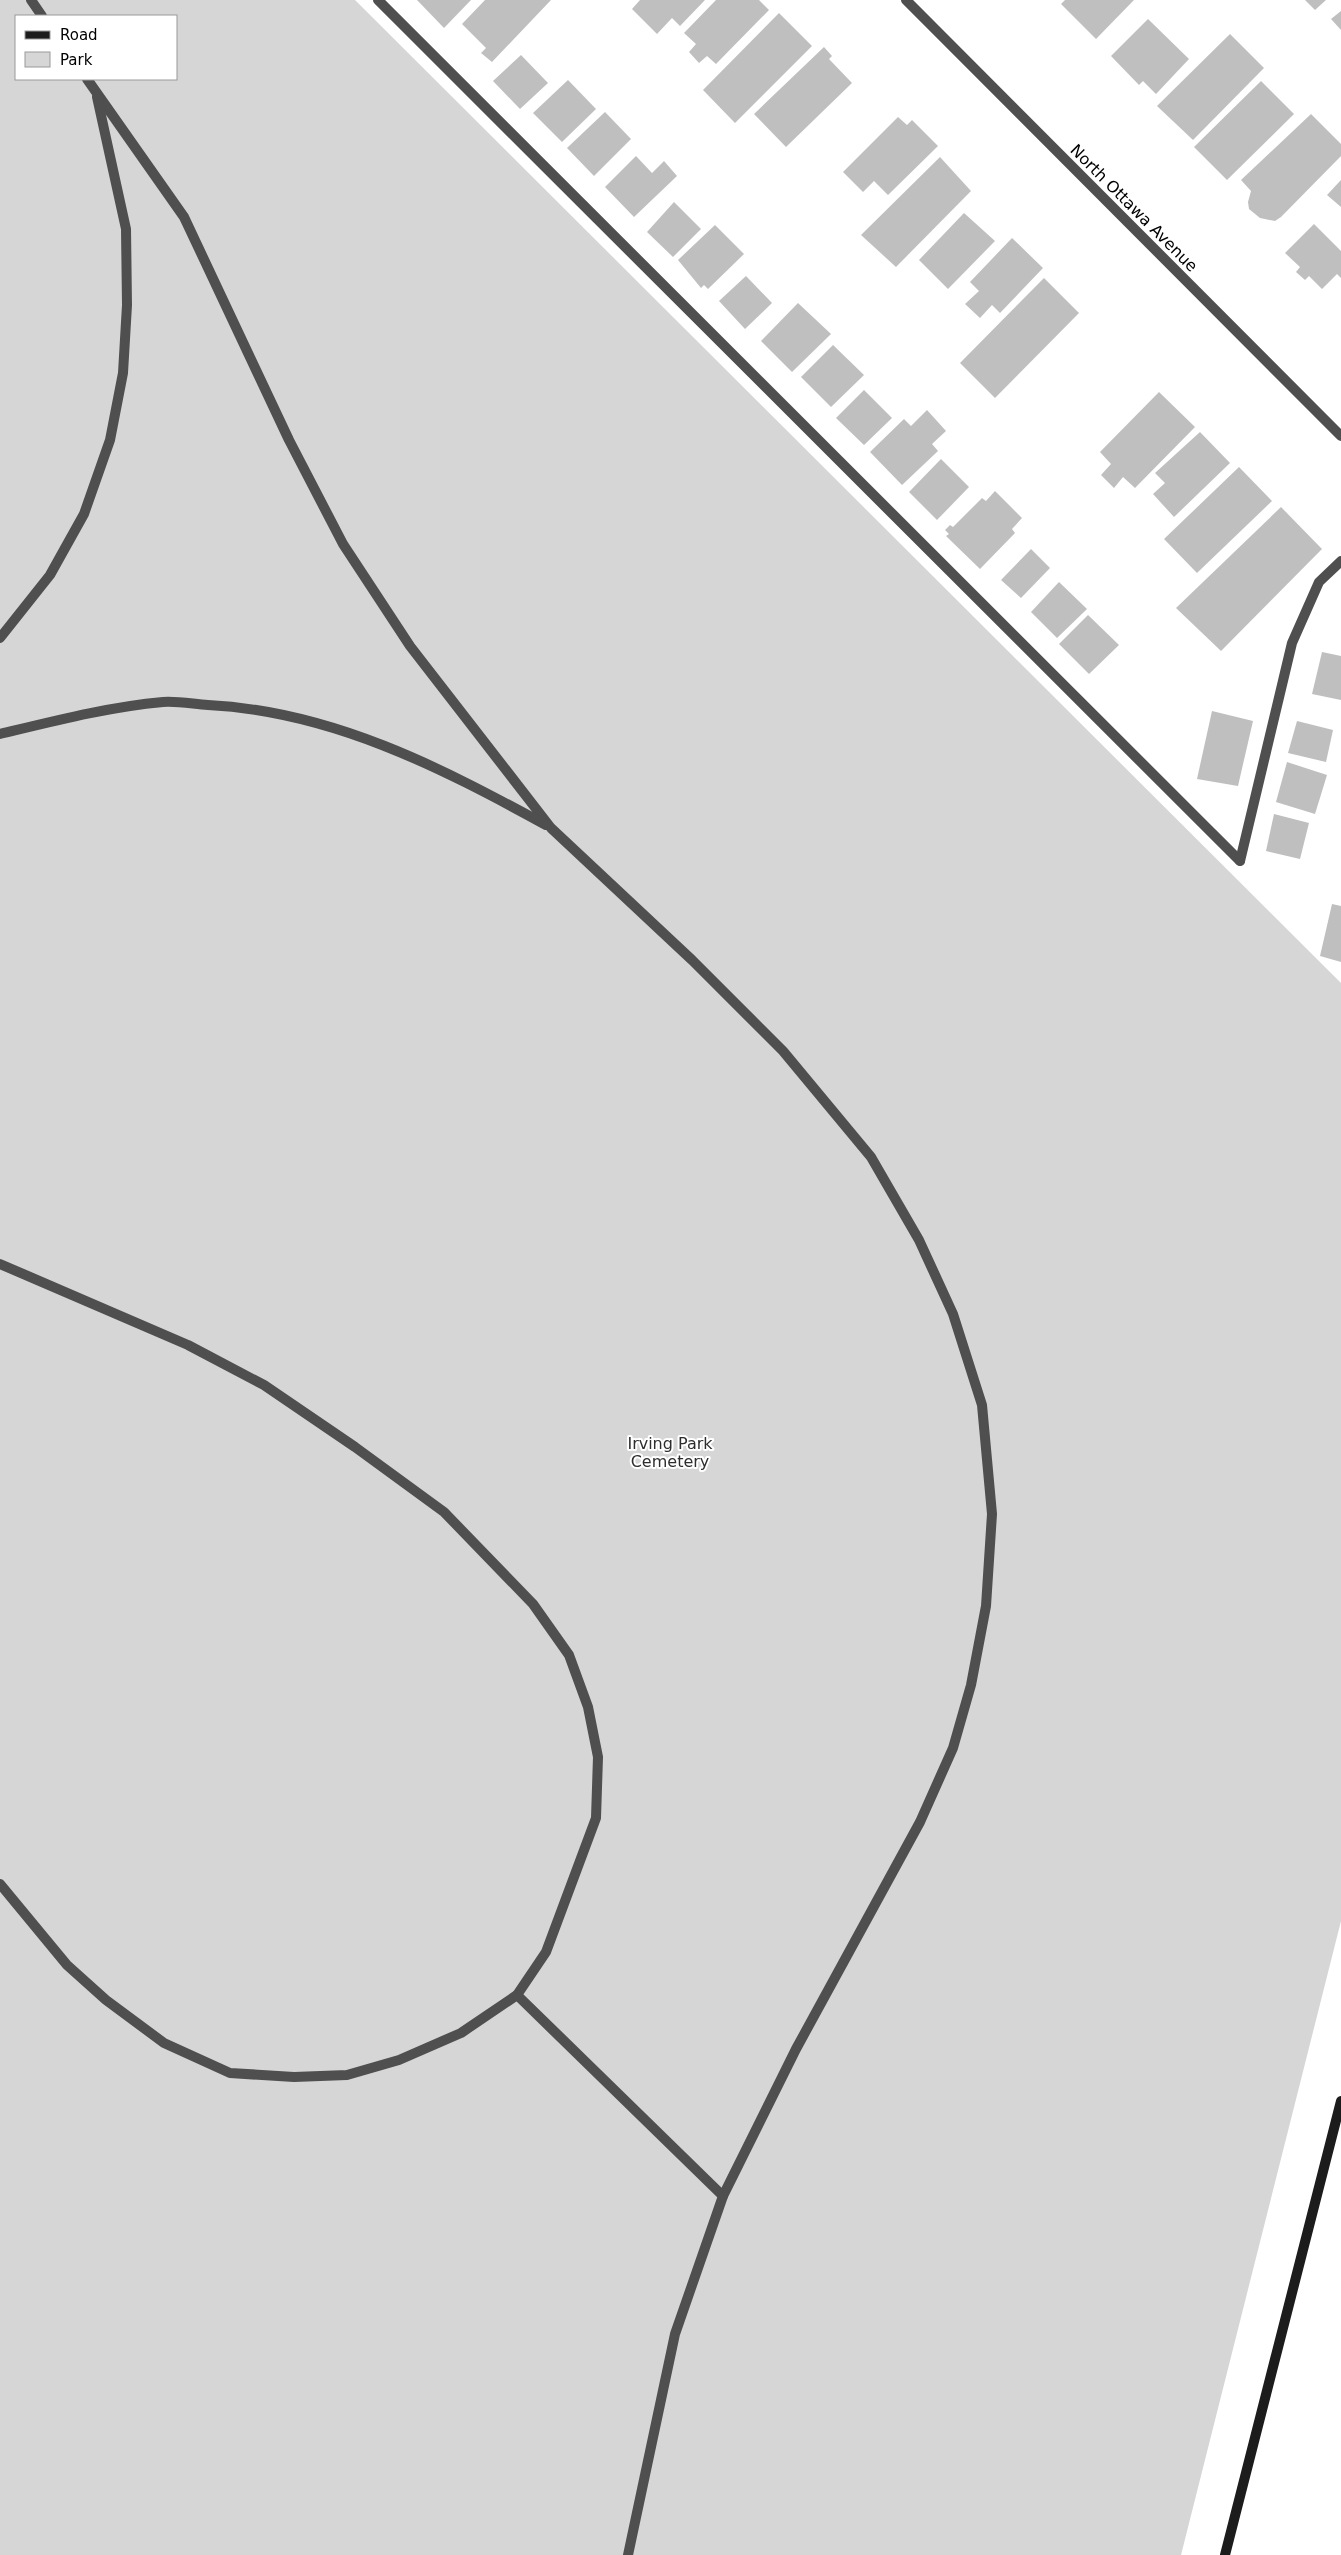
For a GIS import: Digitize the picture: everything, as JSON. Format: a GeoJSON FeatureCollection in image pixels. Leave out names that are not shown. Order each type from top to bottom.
{"type":"FeatureCollection","features":[{"type":"Feature","properties":{"kind":"main road"},"geometry":{"type":"LineString","coordinates":[[1225,2555],[1341,2101]]}},
{"type":"Feature","properties":{"kind":"street"},"geometry":{"type":"LineString","coordinates":[[31,0],[41,15]]}},
{"type":"Feature","properties":{"kind":"street"},"geometry":{"type":"LineString","coordinates":[[378,0],[1240,861],[1292,643],[1319,582],[1341,561]]}},
{"type":"Feature","properties":{"kind":"street","name":"North Ottawa Avenue"},"geometry":{"type":"LineString","coordinates":[[906,0],[1341,436]]}},
{"type":"Feature","properties":{"kind":"street"},"geometry":{"type":"LineString","coordinates":[[88,80],[184,217],[289,440],[343,544],[410,646],[551,828],[692,960],[783,1051],[871,1157],[919,1240],[953,1314],[982,1404],[992,1514],[986,1606],[971,1685],[953,1748],[920,1822],[796,2049],[723,2196],[675,2334],[628,2555]]}},
{"type":"Feature","properties":{"kind":"street"},"geometry":{"type":"LineString","coordinates":[[0,638],[50,575],[84,514],[110,440],[123,373],[128,305],[126,229],[96,92]]}},
{"type":"Feature","properties":{"kind":"street"},"geometry":{"type":"LineString","coordinates":[[0,734],[86,713],[164,702],[242,706],[318,721],[406,754],[484,791],[551,828]]}},
{"type":"Feature","properties":{"kind":"street"},"geometry":{"type":"LineString","coordinates":[[0,1264],[188,1345],[264,1385],[355,1446],[444,1512],[533,1604],[569,1656],[588,1707],[598,1757],[596,1818],[546,1952],[517,1995],[461,2033],[399,2060],[347,2075],[294,2077],[230,2072],[164,2043],[106,2000],[67,1965],[0,1884]]}},
{"type":"Feature","properties":{"kind":"street"},"geometry":{"type":"LineString","coordinates":[[517,1995],[723,2196]]}},
{"type":"Feature","properties":{"kind":"green space","name":"Irving Park Cemetery"},"geometry":{"type":"Polygon","coordinates":[[[0,0],[355,0],[1341,983],[1341,1921],[1181,2555],[0,2555],[0,0]]]}},
{"type":"Feature","properties":{"kind":"building"},"geometry":{"type":"Polygon","coordinates":[[[417,0],[471,0],[444,28],[417,0]]]}},
{"type":"Feature","properties":{"kind":"building"},"geometry":{"type":"Polygon","coordinates":[[[485,0],[551,0],[492,62],[481,53],[486,48],[462,24],[485,0]]]}},
{"type":"Feature","properties":{"kind":"building"},"geometry":{"type":"Polygon","coordinates":[[[640,0],[705,0],[680,26],[672,18],[657,34],[632,9],[640,0]]]}},
{"type":"Feature","properties":{"kind":"building"},"geometry":{"type":"Polygon","coordinates":[[[716,0],[759,0],[769,10],[716,64],[707,56],[699,63],[689,52],[696,44],[684,33],[716,0]]]}},
{"type":"Feature","properties":{"kind":"building"},"geometry":{"type":"Polygon","coordinates":[[[1065,0],[1134,0],[1096,39],[1061,4],[1065,0]]]}},
{"type":"Feature","properties":{"kind":"building"},"geometry":{"type":"Polygon","coordinates":[[[1305,0],[1326,0],[1315,10],[1305,0]]]}},
{"type":"Feature","properties":{"kind":"building"},"geometry":{"type":"Polygon","coordinates":[[[1341,11],[1341,30],[1331,19],[1341,11]]]}},
{"type":"Feature","properties":{"kind":"building"},"geometry":{"type":"Polygon","coordinates":[[[779,13],[812,46],[735,123],[703,90],[779,13]]]}},
{"type":"Feature","properties":{"kind":"building"},"geometry":{"type":"Polygon","coordinates":[[[1148,19],[1189,59],[1156,94],[1143,81],[1139,85],[1111,56],[1148,19]]]}},
{"type":"Feature","properties":{"kind":"building"},"geometry":{"type":"Polygon","coordinates":[[[1230,34],[1264,68],[1193,140],[1157,106],[1230,34]]]}},
{"type":"Feature","properties":{"kind":"building"},"geometry":{"type":"Polygon","coordinates":[[[824,47],[832,56],[829,59],[852,83],[786,147],[754,114],[824,47]]]}},
{"type":"Feature","properties":{"kind":"building"},"geometry":{"type":"Polygon","coordinates":[[[521,55],[548,83],[520,109],[493,81],[521,55]]]}},
{"type":"Feature","properties":{"kind":"building"},"geometry":{"type":"Polygon","coordinates":[[[568,80],[596,109],[562,142],[533,113],[568,80]]]}},
{"type":"Feature","properties":{"kind":"building"},"geometry":{"type":"Polygon","coordinates":[[[1261,81],[1294,114],[1227,180],[1194,147],[1261,81]]]}},
{"type":"Feature","properties":{"kind":"building"},"geometry":{"type":"Polygon","coordinates":[[[605,112],[631,139],[594,176],[567,148],[605,112]]]}},
{"type":"Feature","properties":{"kind":"building"},"geometry":{"type":"Polygon","coordinates":[[[1311,114],[1341,144],[1341,156],[1281,217],[1275,221],[1260,218],[1249,209],[1248,202],[1251,191],[1241,180],[1311,114]]]}},
{"type":"Feature","properties":{"kind":"building"},"geometry":{"type":"Polygon","coordinates":[[[898,117],[907,125],[912,120],[938,146],[888,195],[874,181],[863,192],[843,172],[898,117]]]}},
{"type":"Feature","properties":{"kind":"building"},"geometry":{"type":"Polygon","coordinates":[[[636,156],[652,173],[664,161],[677,176],[634,217],[605,187],[636,156]]]}},
{"type":"Feature","properties":{"kind":"building"},"geometry":{"type":"Polygon","coordinates":[[[940,157],[971,191],[896,267],[861,235],[940,157]]]}},
{"type":"Feature","properties":{"kind":"building"},"geometry":{"type":"Polygon","coordinates":[[[1341,180],[1341,207],[1327,195],[1341,180]]]}},
{"type":"Feature","properties":{"kind":"building"},"geometry":{"type":"Polygon","coordinates":[[[674,202],[701,229],[673,257],[647,232],[674,202]]]}},
{"type":"Feature","properties":{"kind":"building"},"geometry":{"type":"Polygon","coordinates":[[[964,213],[995,241],[948,289],[919,260],[964,213]]]}},
{"type":"Feature","properties":{"kind":"building"},"geometry":{"type":"Polygon","coordinates":[[[1314,224],[1341,251],[1341,278],[1337,274],[1322,289],[1309,276],[1305,280],[1296,272],[1300,267],[1285,253],[1314,224]]]}},
{"type":"Feature","properties":{"kind":"building"},"geometry":{"type":"Polygon","coordinates":[[[715,225],[744,254],[708,289],[704,285],[701,288],[678,260],[715,225]]]}},
{"type":"Feature","properties":{"kind":"building"},"geometry":{"type":"Polygon","coordinates":[[[1012,238],[1043,268],[1000,313],[992,305],[980,318],[965,304],[979,291],[970,282],[1012,238]]]}},
{"type":"Feature","properties":{"kind":"building"},"geometry":{"type":"Polygon","coordinates":[[[746,276],[772,303],[745,329],[719,301],[746,276]]]}},
{"type":"Feature","properties":{"kind":"building"},"geometry":{"type":"Polygon","coordinates":[[[1044,278],[1079,313],[995,398],[960,363],[1044,278]]]}},
{"type":"Feature","properties":{"kind":"building"},"geometry":{"type":"Polygon","coordinates":[[[798,303],[831,334],[792,372],[761,341],[798,303]]]}},
{"type":"Feature","properties":{"kind":"building"},"geometry":{"type":"Polygon","coordinates":[[[833,345],[864,375],[831,407],[801,377],[833,345]]]}},
{"type":"Feature","properties":{"kind":"building"},"geometry":{"type":"Polygon","coordinates":[[[864,390],[892,418],[864,445],[836,418],[864,390]]]}},
{"type":"Feature","properties":{"kind":"building"},"geometry":{"type":"Polygon","coordinates":[[[1159,392],[1195,427],[1135,488],[1123,477],[1114,488],[1101,475],[1111,464],[1100,452],[1159,392]]]}},
{"type":"Feature","properties":{"kind":"building"},"geometry":{"type":"Polygon","coordinates":[[[927,410],[946,431],[932,444],[938,451],[902,485],[870,452],[904,419],[911,426],[927,410]]]}},
{"type":"Feature","properties":{"kind":"building"},"geometry":{"type":"Polygon","coordinates":[[[1200,432],[1230,463],[1174,517],[1153,494],[1165,483],[1155,473],[1200,432]]]}},
{"type":"Feature","properties":{"kind":"building"},"geometry":{"type":"Polygon","coordinates":[[[941,459],[969,487],[937,520],[909,492],[941,459]]]}},
{"type":"Feature","properties":{"kind":"building"},"geometry":{"type":"Polygon","coordinates":[[[1239,467],[1272,501],[1197,573],[1164,539],[1239,467]]]}},
{"type":"Feature","properties":{"kind":"building"},"geometry":{"type":"Polygon","coordinates":[[[995,491],[1022,518],[1012,529],[1015,533],[980,569],[946,536],[949,534],[945,530],[950,525],[953,527],[982,498],[986,501],[995,491]]]}},
{"type":"Feature","properties":{"kind":"building"},"geometry":{"type":"Polygon","coordinates":[[[1281,507],[1322,549],[1221,651],[1176,608],[1281,507]]]}},
{"type":"Feature","properties":{"kind":"building"},"geometry":{"type":"Polygon","coordinates":[[[1031,549],[1050,568],[1021,598],[1001,580],[1031,549]]]}},
{"type":"Feature","properties":{"kind":"building"},"geometry":{"type":"Polygon","coordinates":[[[1059,582],[1087,609],[1057,638],[1031,612],[1059,582]]]}},
{"type":"Feature","properties":{"kind":"building"},"geometry":{"type":"Polygon","coordinates":[[[1088,615],[1119,645],[1089,674],[1059,644],[1088,615]]]}},
{"type":"Feature","properties":{"kind":"building"},"geometry":{"type":"Polygon","coordinates":[[[1322,652],[1341,656],[1341,700],[1312,694],[1322,652]]]}},
{"type":"Feature","properties":{"kind":"building"},"geometry":{"type":"Polygon","coordinates":[[[1212,711],[1253,721],[1238,786],[1197,779],[1212,711]]]}},
{"type":"Feature","properties":{"kind":"building"},"geometry":{"type":"Polygon","coordinates":[[[1297,721],[1333,730],[1326,762],[1288,753],[1297,721]]]}},
{"type":"Feature","properties":{"kind":"building"},"geometry":{"type":"Polygon","coordinates":[[[1287,762],[1327,775],[1315,814],[1276,802],[1287,762]]]}},
{"type":"Feature","properties":{"kind":"building"},"geometry":{"type":"Polygon","coordinates":[[[1274,814],[1309,823],[1300,859],[1266,851],[1274,814]]]}},
{"type":"Feature","properties":{"kind":"building"},"geometry":{"type":"Polygon","coordinates":[[[1332,904],[1341,906],[1341,962],[1320,956],[1332,904]]]}}]}
